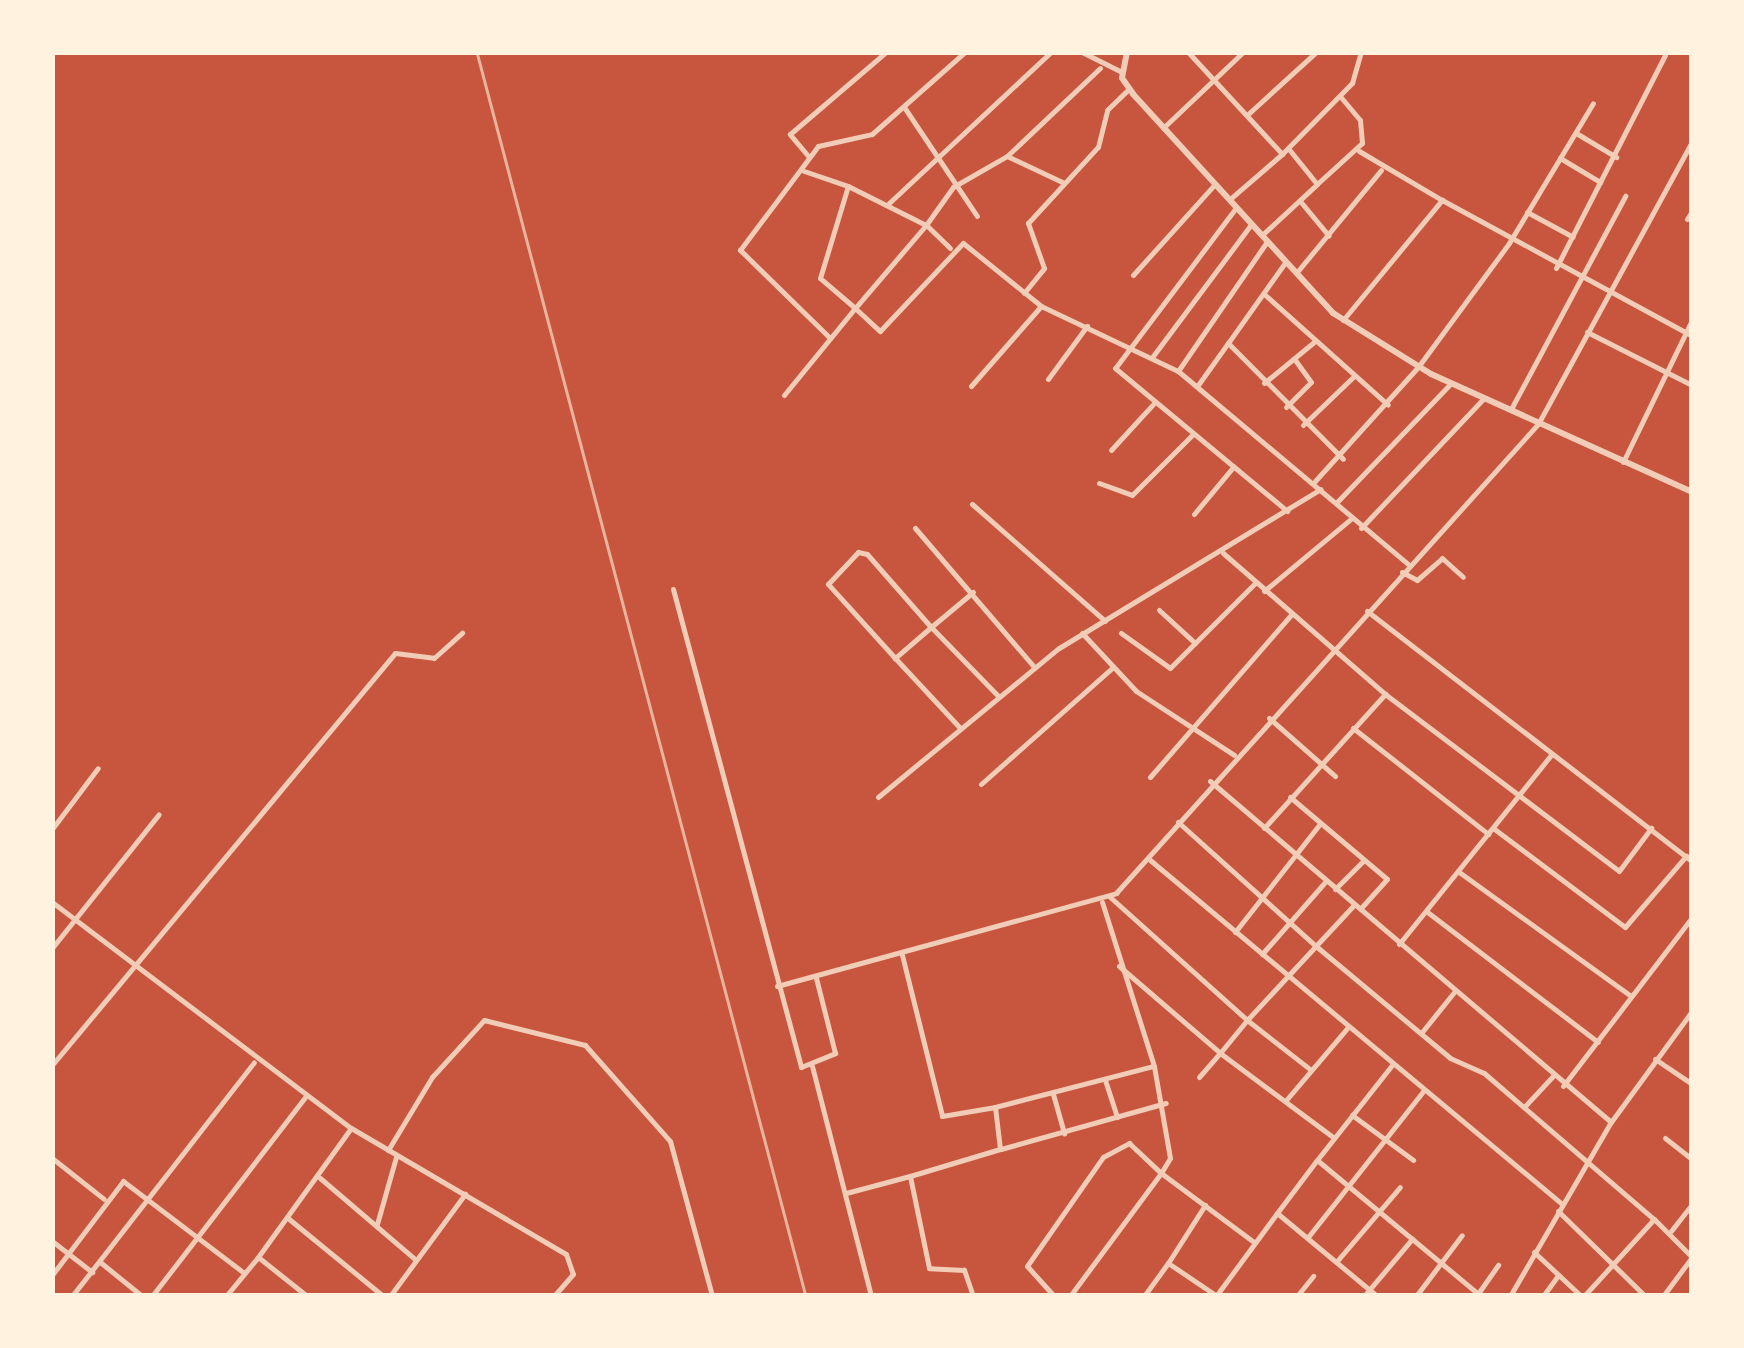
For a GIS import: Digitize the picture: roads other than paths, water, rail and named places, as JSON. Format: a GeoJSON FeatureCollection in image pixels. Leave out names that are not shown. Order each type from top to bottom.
{"type":"FeatureCollection","features":[{"type":"Feature","properties":{"kind":"street"},"geometry":{"type":"LineString","coordinates":[[809,157],[790,134],[886,52]]}},
{"type":"Feature","properties":{"kind":"street"},"geometry":{"type":"LineString","coordinates":[[830,338],[740,250],[803,171],[809,157],[838,138],[872,134],[965,52]]}},
{"type":"Feature","properties":{"kind":"street"},"geometry":{"type":"LineString","coordinates":[[889,202],[1051,52]]}},
{"type":"Feature","properties":{"kind":"street"},"geometry":{"type":"LineString","coordinates":[[1082,52],[1100,68],[1122,72]]}},
{"type":"Feature","properties":{"kind":"street"},"geometry":{"type":"LineString","coordinates":[[1127,52],[1122,72],[1129,89],[1284,264],[1343,320],[1418,367],[1692,492]]}},
{"type":"Feature","properties":{"kind":"street"},"geometry":{"type":"LineString","coordinates":[[1188,52],[1282,154]]}},
{"type":"Feature","properties":{"kind":"street"},"geometry":{"type":"LineString","coordinates":[[1163,128],[1243,52]]}},
{"type":"Feature","properties":{"kind":"street"},"geometry":{"type":"LineString","coordinates":[[1248,115],[1316,52]]}},
{"type":"Feature","properties":{"kind":"street"},"geometry":{"type":"LineString","coordinates":[[1228,200],[1282,154],[1340,96],[1361,52]]}},
{"type":"Feature","properties":{"kind":"street"},"geometry":{"type":"LineString","coordinates":[[1556,268],[1666,55]]}},
{"type":"Feature","properties":{"kind":"street"},"geometry":{"type":"LineString","coordinates":[[784,395],[961,181],[1007,156],[1100,68]]}},
{"type":"Feature","properties":{"kind":"street"},"geometry":{"type":"LineString","coordinates":[[1024,293],[1044,268],[1024,231],[1062,182],[1098,147],[1107,110],[1129,89]]}},
{"type":"Feature","properties":{"kind":"street"},"geometry":{"type":"LineString","coordinates":[[1178,371],[1263,240],[1317,184],[1359,151],[1360,120],[1340,96]]}},
{"type":"Feature","properties":{"kind":"street"},"geometry":{"type":"LineString","coordinates":[[1314,482],[1343,459],[1418,367],[1509,243],[1593,103]]}},
{"type":"Feature","properties":{"kind":"street"},"geometry":{"type":"LineString","coordinates":[[904,107],[961,181],[977,216]]}},
{"type":"Feature","properties":{"kind":"street"},"geometry":{"type":"LineString","coordinates":[[1576,134],[1616,157]]}},
{"type":"Feature","properties":{"kind":"street"},"geometry":{"type":"LineString","coordinates":[[777,986],[1110,897],[1149,859],[1210,781],[1538,424],[1692,141]]}},
{"type":"Feature","properties":{"kind":"street"},"geometry":{"type":"LineString","coordinates":[[1288,148],[1317,184]]}},
{"type":"Feature","properties":{"kind":"street"},"geometry":{"type":"LineString","coordinates":[[1359,151],[1381,170],[1442,200],[1509,243],[1689,335]]}},
{"type":"Feature","properties":{"kind":"street"},"geometry":{"type":"LineString","coordinates":[[1007,156],[1062,182]]}},
{"type":"Feature","properties":{"kind":"street"},"geometry":{"type":"LineString","coordinates":[[1560,158],[1600,182]]}},
{"type":"Feature","properties":{"kind":"street"},"geometry":{"type":"LineString","coordinates":[[1295,275],[1381,170]]}},
{"type":"Feature","properties":{"kind":"street"},"geometry":{"type":"LineString","coordinates":[[803,171],[889,202],[926,226],[950,248]]}},
{"type":"Feature","properties":{"kind":"street"},"geometry":{"type":"LineString","coordinates":[[1133,276],[1214,185]]}},
{"type":"Feature","properties":{"kind":"street"},"geometry":{"type":"LineString","coordinates":[[848,186],[820,278],[880,331],[950,248],[968,246],[1041,306],[1153,356],[1198,385],[1314,482],[1361,528],[1408,564]]}},
{"type":"Feature","properties":{"kind":"street"},"geometry":{"type":"LineString","coordinates":[[1510,411],[1625,196]]}},
{"type":"Feature","properties":{"kind":"street"},"geometry":{"type":"LineString","coordinates":[[1343,320],[1442,200]]}},
{"type":"Feature","properties":{"kind":"street"},"geometry":{"type":"LineString","coordinates":[[1300,201],[1329,236]]}},
{"type":"Feature","properties":{"kind":"street"},"geometry":{"type":"LineString","coordinates":[[1235,209],[1128,344],[1116,371],[1287,511]]}},
{"type":"Feature","properties":{"kind":"street"},"geometry":{"type":"LineString","coordinates":[[1688,218],[1692,211]]}},
{"type":"Feature","properties":{"kind":"street"},"geometry":{"type":"LineString","coordinates":[[1527,212],[1573,237]]}},
{"type":"Feature","properties":{"kind":"street"},"geometry":{"type":"LineString","coordinates":[[1153,356],[1250,226]]}},
{"type":"Feature","properties":{"kind":"street"},"geometry":{"type":"LineString","coordinates":[[1198,385],[1284,264]]}},
{"type":"Feature","properties":{"kind":"street"},"geometry":{"type":"LineString","coordinates":[[1264,294],[1388,405]]}},
{"type":"Feature","properties":{"kind":"street"},"geometry":{"type":"LineString","coordinates":[[971,386],[1041,306]]}},
{"type":"Feature","properties":{"kind":"street"},"geometry":{"type":"LineString","coordinates":[[1623,462],[1666,372],[1689,335],[1692,320]]}},
{"type":"Feature","properties":{"kind":"street"},"geometry":{"type":"LineString","coordinates":[[1048,380],[1087,326]]}},
{"type":"Feature","properties":{"kind":"street"},"geometry":{"type":"LineString","coordinates":[[1587,332],[1692,385]]}},
{"type":"Feature","properties":{"kind":"street"},"geometry":{"type":"LineString","coordinates":[[1264,383],[1314,342]]}},
{"type":"Feature","properties":{"kind":"street"},"geometry":{"type":"LineString","coordinates":[[1228,344],[1303,425],[1343,459]]}},
{"type":"Feature","properties":{"kind":"street"},"geometry":{"type":"LineString","coordinates":[[1286,407],[1310,385],[1294,359]]}},
{"type":"Feature","properties":{"kind":"street"},"geometry":{"type":"LineString","coordinates":[[1303,425],[1353,377]]}},
{"type":"Feature","properties":{"kind":"street"},"geometry":{"type":"LineString","coordinates":[[1336,503],[1451,383]]}},
{"type":"Feature","properties":{"kind":"street"},"geometry":{"type":"LineString","coordinates":[[1361,528],[1484,398]]}},
{"type":"Feature","properties":{"kind":"street"},"geometry":{"type":"LineString","coordinates":[[1111,450],[1154,404]]}},
{"type":"Feature","properties":{"kind":"street"},"geometry":{"type":"LineString","coordinates":[[1099,482],[1132,496],[1193,434]]}},
{"type":"Feature","properties":{"kind":"street"},"geometry":{"type":"LineString","coordinates":[[1194,514],[1234,466]]}},
{"type":"Feature","properties":{"kind":"street"},"geometry":{"type":"LineString","coordinates":[[878,796],[1082,632],[1222,553],[1320,489]]}},
{"type":"Feature","properties":{"kind":"street"},"geometry":{"type":"LineString","coordinates":[[972,504],[1104,621]]}},
{"type":"Feature","properties":{"kind":"street"},"geometry":{"type":"LineString","coordinates":[[1264,590],[1352,518]]}},
{"type":"Feature","properties":{"kind":"street"},"geometry":{"type":"LineString","coordinates":[[914,528],[973,592],[1034,668]]}},
{"type":"Feature","properties":{"kind":"street"},"geometry":{"type":"LineString","coordinates":[[1222,553],[1384,694],[1620,871],[1651,828]]}},
{"type":"Feature","properties":{"kind":"street"},"geometry":{"type":"LineString","coordinates":[[960,728],[830,589],[840,567],[867,554],[930,627],[998,696]]}},
{"type":"Feature","properties":{"kind":"street"},"geometry":{"type":"LineString","coordinates":[[1402,572],[1417,580],[1442,558],[1463,577]]}},
{"type":"Feature","properties":{"kind":"street"},"geometry":{"type":"LineString","coordinates":[[1121,634],[1166,669],[1254,583]]}},
{"type":"Feature","properties":{"kind":"street"},"geometry":{"type":"LineString","coordinates":[[673,589],[793,1060],[812,1066],[834,1053],[816,978]]}},
{"type":"Feature","properties":{"kind":"street"},"geometry":{"type":"LineString","coordinates":[[895,658],[973,592]]}},
{"type":"Feature","properties":{"kind":"street"},"geometry":{"type":"LineString","coordinates":[[1159,610],[1196,643]]}},
{"type":"Feature","properties":{"kind":"street"},"geometry":{"type":"LineString","coordinates":[[1353,728],[1624,927],[1689,858],[1367,611]]}},
{"type":"Feature","properties":{"kind":"street"},"geometry":{"type":"LineString","coordinates":[[1150,776],[1292,615]]}},
{"type":"Feature","properties":{"kind":"street"},"geometry":{"type":"LineString","coordinates":[[1082,632],[1110,669],[1234,755]]}},
{"type":"Feature","properties":{"kind":"street"},"geometry":{"type":"LineString","coordinates":[[52,1065],[130,966],[395,653],[434,658],[462,633]]}},
{"type":"Feature","properties":{"kind":"street"},"geometry":{"type":"LineString","coordinates":[[981,784],[1110,669]]}},
{"type":"Feature","properties":{"kind":"street"},"geometry":{"type":"LineString","coordinates":[[1264,828],[1384,694]]}},
{"type":"Feature","properties":{"kind":"street"},"geometry":{"type":"LineString","coordinates":[[1269,718],[1335,776]]}},
{"type":"Feature","properties":{"kind":"street"},"geometry":{"type":"LineString","coordinates":[[1399,944],[1550,755]]}},
{"type":"Feature","properties":{"kind":"street"},"geometry":{"type":"LineString","coordinates":[[52,828],[98,768]]}},
{"type":"Feature","properties":{"kind":"street"},"geometry":{"type":"LineString","coordinates":[[1210,781],[1552,1076],[1611,1122]]}},
{"type":"Feature","properties":{"kind":"street"},"geometry":{"type":"LineString","coordinates":[[1199,1077],[1316,947],[1387,879],[1290,798]]}},
{"type":"Feature","properties":{"kind":"street"},"geometry":{"type":"LineString","coordinates":[[52,948],[159,814]]}},
{"type":"Feature","properties":{"kind":"street"},"geometry":{"type":"LineString","coordinates":[[1178,822],[1316,947],[1421,1033],[1524,1107],[1671,1231],[1692,1257],[1663,1296]]}},
{"type":"Feature","properties":{"kind":"street"},"geometry":{"type":"LineString","coordinates":[[1235,932],[1320,824]]}},
{"type":"Feature","properties":{"kind":"street"},"geometry":{"type":"LineString","coordinates":[[1149,859],[1562,1204]]}},
{"type":"Feature","properties":{"kind":"street"},"geometry":{"type":"LineString","coordinates":[[1335,889],[1363,861]]}},
{"type":"Feature","properties":{"kind":"street"},"geometry":{"type":"LineString","coordinates":[[1459,872],[1631,996]]}},
{"type":"Feature","properties":{"kind":"street"},"geometry":{"type":"LineString","coordinates":[[1262,954],[1326,881]]}},
{"type":"Feature","properties":{"kind":"street"},"geometry":{"type":"LineString","coordinates":[[1110,897],[1247,1020],[1311,1070]]}},
{"type":"Feature","properties":{"kind":"street"},"geometry":{"type":"LineString","coordinates":[[52,902],[254,1062],[351,1128],[566,1254],[573,1274],[554,1296]]}},
{"type":"Feature","properties":{"kind":"street"},"geometry":{"type":"LineString","coordinates":[[1070,1296],[1161,1172],[1172,1150],[1166,1103],[1119,966],[1102,902]]}},
{"type":"Feature","properties":{"kind":"street"},"geometry":{"type":"LineString","coordinates":[[1426,911],[1598,1042]]}},
{"type":"Feature","properties":{"kind":"street"},"geometry":{"type":"LineString","coordinates":[[1564,1086],[1692,917]]}},
{"type":"Feature","properties":{"kind":"street"},"geometry":{"type":"LineString","coordinates":[[902,954],[942,1116],[1054,1094],[1154,1066]]}},
{"type":"Feature","properties":{"kind":"street"},"geometry":{"type":"LineString","coordinates":[[1119,966],[1220,1053],[1334,1138]]}},
{"type":"Feature","properties":{"kind":"street"},"geometry":{"type":"LineString","coordinates":[[1421,1033],[1454,992]]}},
{"type":"Feature","properties":{"kind":"street"},"geometry":{"type":"LineString","coordinates":[[1510,1296],[1611,1122],[1692,1011]]}},
{"type":"Feature","properties":{"kind":"street"},"geometry":{"type":"LineString","coordinates":[[377,1224],[398,1174],[391,1152],[432,1077],[484,1020],[585,1045],[670,1141],[712,1296]]}},
{"type":"Feature","properties":{"kind":"street"},"geometry":{"type":"LineString","coordinates":[[1287,1100],[1348,1027]]}},
{"type":"Feature","properties":{"kind":"street"},"geometry":{"type":"LineString","coordinates":[[1655,1058],[1692,1084]]}},
{"type":"Feature","properties":{"kind":"street"},"geometry":{"type":"LineString","coordinates":[[72,1296],[150,1202],[254,1062]]}},
{"type":"Feature","properties":{"kind":"street"},"geometry":{"type":"LineString","coordinates":[[1168,1263],[1217,1295],[1392,1065]]}},
{"type":"Feature","properties":{"kind":"street"},"geometry":{"type":"LineString","coordinates":[[812,1066],[870,1296]]}},
{"type":"Feature","properties":{"kind":"street"},"geometry":{"type":"LineString","coordinates":[[1524,1107],[1552,1076]]}},
{"type":"Feature","properties":{"kind":"street"},"geometry":{"type":"LineString","coordinates":[[1105,1080],[1117,1118]]}},
{"type":"Feature","properties":{"kind":"street"},"geometry":{"type":"LineString","coordinates":[[1308,1237],[1424,1090]]}},
{"type":"Feature","properties":{"kind":"street"},"geometry":{"type":"LineString","coordinates":[[1054,1094],[1064,1133]]}},
{"type":"Feature","properties":{"kind":"street"},"geometry":{"type":"LineString","coordinates":[[152,1296],[306,1096]]}},
{"type":"Feature","properties":{"kind":"street"},"geometry":{"type":"LineString","coordinates":[[844,1193],[1166,1103]]}},
{"type":"Feature","properties":{"kind":"street"},"geometry":{"type":"LineString","coordinates":[[995,1107],[1000,1150]]}},
{"type":"Feature","properties":{"kind":"street"},"geometry":{"type":"LineString","coordinates":[[1352,1115],[1413,1160]]}},
{"type":"Feature","properties":{"kind":"street"},"geometry":{"type":"LineString","coordinates":[[226,1296],[290,1219],[351,1128]]}},
{"type":"Feature","properties":{"kind":"street"},"geometry":{"type":"LineString","coordinates":[[1665,1138],[1692,1159]]}},
{"type":"Feature","properties":{"kind":"street"},"geometry":{"type":"LineString","coordinates":[[1054,1296],[1027,1266],[1103,1157],[1129,1143],[1254,1242]]}},
{"type":"Feature","properties":{"kind":"street"},"geometry":{"type":"LineString","coordinates":[[52,1158],[104,1199]]}},
{"type":"Feature","properties":{"kind":"street"},"geometry":{"type":"LineString","coordinates":[[1317,1160],[1479,1295],[1498,1265]]}},
{"type":"Feature","properties":{"kind":"street"},"geometry":{"type":"LineString","coordinates":[[910,1176],[929,1268],[964,1270],[973,1296]]}},
{"type":"Feature","properties":{"kind":"street"},"geometry":{"type":"LineString","coordinates":[[320,1178],[416,1260]]}},
{"type":"Feature","properties":{"kind":"street"},"geometry":{"type":"LineString","coordinates":[[52,1274],[71,1254],[104,1199],[123,1181],[244,1273]]}},
{"type":"Feature","properties":{"kind":"street"},"geometry":{"type":"LineString","coordinates":[[1336,1261],[1400,1187]]}},
{"type":"Feature","properties":{"kind":"street"},"geometry":{"type":"LineString","coordinates":[[290,1219],[386,1296],[465,1194]]}},
{"type":"Feature","properties":{"kind":"street"},"geometry":{"type":"LineString","coordinates":[[1671,1231],[1692,1204]]}},
{"type":"Feature","properties":{"kind":"street"},"geometry":{"type":"LineString","coordinates":[[1144,1296],[1205,1205]]}},
{"type":"Feature","properties":{"kind":"street"},"geometry":{"type":"LineString","coordinates":[[1558,1212],[1646,1296]]}},
{"type":"Feature","properties":{"kind":"street"},"geometry":{"type":"LineString","coordinates":[[1277,1213],[1377,1296]]}},
{"type":"Feature","properties":{"kind":"street"},"geometry":{"type":"LineString","coordinates":[[1534,1252],[1583,1296],[1654,1219]]}},
{"type":"Feature","properties":{"kind":"street"},"geometry":{"type":"LineString","coordinates":[[1416,1296],[1462,1236]]}},
{"type":"Feature","properties":{"kind":"street"},"geometry":{"type":"LineString","coordinates":[[1364,1296],[1412,1239]]}},
{"type":"Feature","properties":{"kind":"street"},"geometry":{"type":"LineString","coordinates":[[52,1242],[92,1272]]}},
{"type":"Feature","properties":{"kind":"street"},"geometry":{"type":"LineString","coordinates":[[258,1257],[307,1296]]}},
{"type":"Feature","properties":{"kind":"street"},"geometry":{"type":"LineString","coordinates":[[100,1262],[142,1296]]}},
{"type":"Feature","properties":{"kind":"street"},"geometry":{"type":"LineString","coordinates":[[1543,1296],[1558,1274]]}},
{"type":"Feature","properties":{"kind":"street"},"geometry":{"type":"LineString","coordinates":[[1297,1296],[1314,1276]]}},
{"type":"Feature","properties":{"kind":"railway"},"geometry":{"type":"LineString","coordinates":[[477,52],[806,1296]]}}]}
